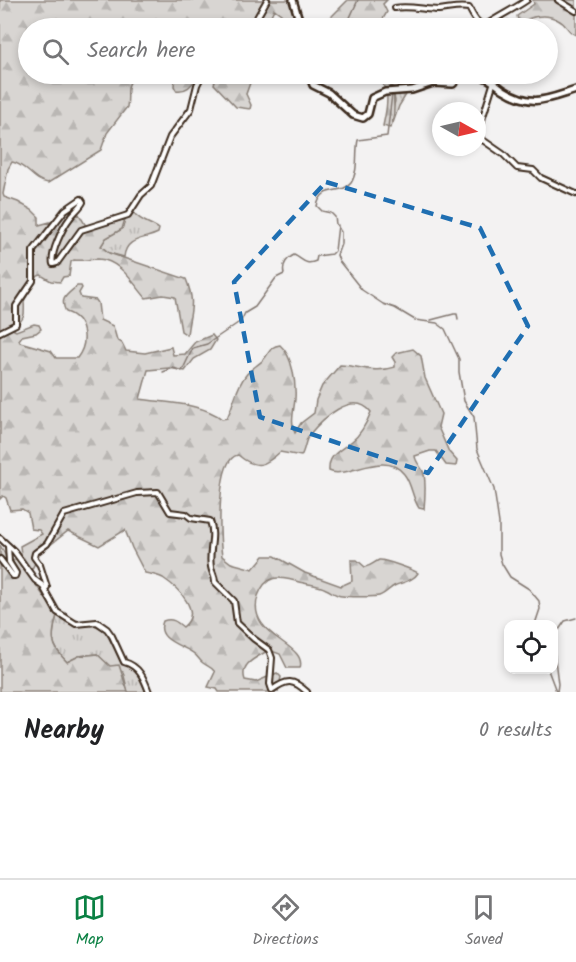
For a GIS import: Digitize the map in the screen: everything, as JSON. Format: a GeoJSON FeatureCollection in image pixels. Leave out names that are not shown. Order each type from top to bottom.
{"type":"FeatureCollection","features":[{"type":"Feature","properties":{"kind":"main road"},"geometry":{"type":"LineString","coordinates":[[293,0],[298,18]]}},
{"type":"Feature","properties":{"kind":"main road"},"geometry":{"type":"LineString","coordinates":[[313,84],[329,93],[357,117],[367,116],[372,98],[385,92],[412,90],[433,84],[453,84]]}},
{"type":"Feature","properties":{"kind":"main road"},"geometry":{"type":"LineString","coordinates":[[498,84],[505,90],[532,102],[550,99],[576,90]]}},
{"type":"Feature","properties":{"kind":"street"},"geometry":{"type":"LineString","coordinates":[[257,18],[267,0]]}},
{"type":"Feature","properties":{"kind":"street"},"geometry":{"type":"LineString","coordinates":[[498,18],[527,0]]}},
{"type":"Feature","properties":{"kind":"street"},"geometry":{"type":"LineString","coordinates":[[558,0],[576,11]]}},
{"type":"Feature","properties":{"kind":"street"},"geometry":{"type":"LineString","coordinates":[[395,8],[403,6],[410,9],[440,10],[463,7],[469,8],[474,18]]}},
{"type":"Feature","properties":{"kind":"street"},"geometry":{"type":"LineString","coordinates":[[0,332],[15,324],[16,306],[33,281],[33,251],[65,210],[81,199],[83,202],[68,220],[58,239],[52,259],[54,264],[70,247],[81,230],[128,215],[131,212],[141,195],[151,186],[170,137],[191,109],[198,84]]}},
{"type":"Feature","properties":{"kind":"street"},"geometry":{"type":"LineString","coordinates":[[486,107],[493,84]]}},
{"type":"Feature","properties":{"kind":"street"},"geometry":{"type":"LineString","coordinates":[[486,142],[503,154],[517,168],[533,170],[541,178],[576,194]]}},
{"type":"Feature","properties":{"kind":"street"},"geometry":{"type":"LineString","coordinates":[[45,589],[47,587],[40,565],[34,557],[35,553],[47,544],[64,514],[137,493],[158,492],[170,512],[210,521],[213,530],[211,565],[216,578],[215,582],[221,585],[223,591],[234,601],[237,623],[269,650],[272,658],[270,684],[272,690],[279,683],[286,681],[298,684],[307,692]]}},
{"type":"Feature","properties":{"kind":"street"},"geometry":{"type":"LineString","coordinates":[[0,538],[45,589],[57,612],[76,624],[97,622],[107,629],[124,662],[133,664],[139,670],[150,692]]}},
{"type":"Feature","properties":{"kind":"street"},"geometry":{"type":"LineString","coordinates":[[0,559],[15,576],[16,573],[9,562],[8,545]]}},
{"type":"Feature","properties":{"kind":"highlighted area"},"geometry":{"type":"Polygon","coordinates":[[[326,182],[480,228],[528,326],[428,473],[260,417],[234,282],[326,182]]]}},
{"type":"Feature","properties":{"kind":"green space"},"geometry":{"type":"Polygon","coordinates":[[[0,0],[296,0],[302,15],[298,18],[282,18],[281,14],[274,9],[270,18],[18,18],[18,84],[129,84],[127,107],[107,133],[101,150],[48,183],[12,162],[8,169],[4,197],[32,210],[39,217],[39,225],[50,222],[53,226],[81,202],[68,222],[79,214],[86,226],[80,229],[69,246],[72,247],[83,232],[125,219],[122,229],[106,238],[101,246],[109,253],[186,279],[192,301],[187,335],[181,331],[175,297],[163,295],[146,298],[125,273],[106,260],[74,260],[71,262],[69,276],[63,277],[60,282],[38,276],[24,301],[24,316],[14,330],[34,324],[39,325],[41,329],[36,333],[22,336],[20,342],[51,351],[56,358],[77,358],[83,345],[84,332],[78,320],[66,312],[63,303],[65,297],[77,286],[81,286],[79,293],[81,298],[96,300],[100,320],[113,326],[117,340],[122,343],[126,351],[145,353],[171,347],[173,355],[185,354],[195,342],[212,335],[216,340],[210,350],[194,359],[185,371],[169,368],[148,370],[140,399],[194,407],[222,419],[227,418],[246,375],[262,361],[272,348],[280,345],[291,363],[294,378],[295,433],[301,423],[314,413],[322,386],[340,365],[387,369],[395,367],[392,357],[396,353],[413,349],[421,356],[425,378],[441,414],[438,427],[449,452],[457,461],[456,466],[446,465],[436,451],[415,456],[424,474],[424,509],[419,508],[407,478],[396,467],[376,464],[345,472],[329,471],[330,461],[358,435],[371,412],[364,406],[355,404],[338,409],[321,422],[308,437],[301,456],[280,452],[260,464],[250,463],[238,455],[231,459],[222,483],[220,533],[222,556],[231,563],[253,569],[264,556],[275,556],[305,573],[341,586],[352,581],[351,560],[357,560],[365,567],[382,560],[418,573],[411,580],[394,586],[383,594],[355,597],[340,596],[320,587],[283,578],[272,579],[262,588],[256,610],[260,621],[268,630],[295,652],[300,659],[300,668],[287,668],[280,654],[269,650],[247,665],[245,680],[256,682],[277,673],[281,677],[278,692],[219,692],[217,689],[208,687],[214,670],[163,633],[163,621],[174,621],[183,627],[188,621],[189,608],[181,594],[163,578],[145,573],[125,530],[99,546],[68,531],[40,553],[29,575],[57,615],[53,640],[57,651],[67,662],[79,656],[97,654],[110,666],[119,665],[128,692],[0,692],[0,545],[8,560],[13,561],[21,554],[20,546],[42,534],[39,530],[31,529],[28,513],[22,509],[10,510],[6,498],[3,496],[0,499],[0,0]]]}},
{"type":"Feature","properties":{"kind":"green space"},"geometry":{"type":"Polygon","coordinates":[[[348,0],[387,0],[383,4],[387,12],[384,18],[331,17],[348,0]]]}},
{"type":"Feature","properties":{"kind":"green space"},"geometry":{"type":"Polygon","coordinates":[[[533,0],[576,0],[576,35],[558,18],[543,16],[518,18],[517,16],[534,4],[533,0]]]}},
{"type":"Feature","properties":{"kind":"green space"},"geometry":{"type":"Polygon","coordinates":[[[174,84],[192,84],[180,90],[176,90],[174,84]]]}},
{"type":"Feature","properties":{"kind":"green space"},"geometry":{"type":"Polygon","coordinates":[[[214,84],[250,84],[246,94],[251,105],[250,109],[236,107],[214,84]]]}},
{"type":"Feature","properties":{"kind":"green space"},"geometry":{"type":"Polygon","coordinates":[[[382,84],[392,84],[394,113],[390,128],[383,126],[387,100],[382,84]]]}},
{"type":"Feature","properties":{"kind":"green space"},"geometry":{"type":"Polygon","coordinates":[[[392,84],[400,84],[409,90],[399,106],[393,123],[393,109],[395,101],[392,84]]]}},
{"type":"Feature","properties":{"kind":"green space"},"geometry":{"type":"Polygon","coordinates":[[[400,84],[420,84],[409,90],[400,84]]]}},
{"type":"Feature","properties":{"kind":"green space"},"geometry":{"type":"Polygon","coordinates":[[[134,213],[159,229],[158,233],[132,242],[125,251],[124,257],[109,253],[101,246],[106,238],[122,229],[125,219],[134,213]]]}},
{"type":"Feature","properties":{"kind":"green space"},"geometry":{"type":"Polygon","coordinates":[[[57,615],[68,623],[78,626],[95,625],[105,631],[122,662],[136,671],[146,692],[128,692],[123,672],[110,667],[97,654],[79,656],[67,662],[57,651],[53,640],[57,615]]]}},
{"type":"Feature","properties":{"kind":"waterway"},"geometry":{"type":"LineString","coordinates":[[350,18],[358,0]]}},
{"type":"Feature","properties":{"kind":"waterway"},"geometry":{"type":"LineString","coordinates":[[390,84],[392,90]]}},
{"type":"Feature","properties":{"kind":"waterway"},"geometry":{"type":"LineString","coordinates":[[392,94],[387,136],[358,140],[355,173],[351,183],[342,189],[327,192],[319,199],[317,206],[335,217],[341,232],[341,244],[337,255],[339,261],[362,290],[383,304],[415,320],[437,323],[445,329],[459,359],[464,401],[474,417],[477,449],[494,489],[499,523],[499,554],[502,564],[510,577],[529,589],[539,601],[540,609],[536,620]]}},
{"type":"Feature","properties":{"kind":"waterway"},"geometry":{"type":"LineString","coordinates":[[163,372],[173,368],[182,371],[193,348],[207,344],[241,321],[245,313],[255,307],[276,278],[284,274],[284,265],[291,257],[294,255],[309,263],[316,261],[317,256],[332,254],[335,251],[338,225]]}},
{"type":"Feature","properties":{"kind":"waterway"},"geometry":{"type":"LineString","coordinates":[[431,320],[454,314],[457,314],[458,319]]}},
{"type":"Feature","properties":{"kind":"waterway"},"geometry":{"type":"LineString","coordinates":[[558,631],[565,621],[576,618]]}},
{"type":"Feature","properties":{"kind":"waterway"},"geometry":{"type":"LineString","coordinates":[[550,674],[556,691]]}},
{"type":"Feature","properties":{"kind":"waterway"},"geometry":{"type":"LineString","coordinates":[[557,674],[557,692]]}}]}
